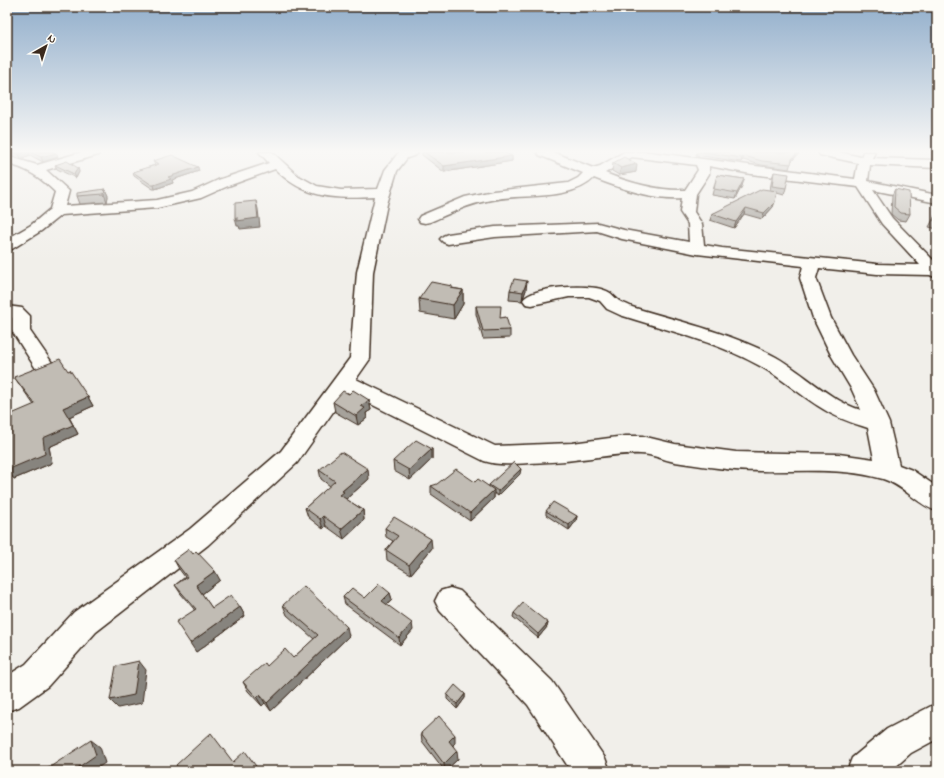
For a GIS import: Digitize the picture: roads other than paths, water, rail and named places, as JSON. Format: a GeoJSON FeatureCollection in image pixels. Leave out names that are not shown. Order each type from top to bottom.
{"type":"FeatureCollection","features":[{"type":"Feature","properties":{"kind":"street"},"geometry":{"type":"LineString","coordinates":[[57,211],[62,191],[59,188]]}},
{"type":"Feature","properties":{"kind":"street"},"geometry":{"type":"LineString","coordinates":[[7,246],[36,228],[57,211],[157,204],[196,194],[210,188]]}},
{"type":"Feature","properties":{"kind":"street"},"geometry":{"type":"LineString","coordinates":[[311,188],[317,191],[335,194],[382,193]]}},
{"type":"Feature","properties":{"kind":"street"},"geometry":{"type":"LineString","coordinates":[[7,695],[37,675],[85,622],[199,537],[289,457],[360,359],[365,272],[384,188]]}},
{"type":"Feature","properties":{"kind":"street"},"geometry":{"type":"LineString","coordinates":[[425,219],[465,201],[493,194],[534,192],[561,188]]}},
{"type":"Feature","properties":{"kind":"street"},"geometry":{"type":"LineString","coordinates":[[643,188],[669,195],[689,194]]}},
{"type":"Feature","properties":{"kind":"street"},"geometry":{"type":"LineString","coordinates":[[693,188],[689,194],[687,212],[695,224],[698,249]]}},
{"type":"Feature","properties":{"kind":"street"},"geometry":{"type":"LineString","coordinates":[[865,188],[887,221],[932,266]]}},
{"type":"Feature","properties":{"kind":"street"},"geometry":{"type":"LineString","coordinates":[[884,188],[937,199]]}},
{"type":"Feature","properties":{"kind":"street"},"geometry":{"type":"LineString","coordinates":[[448,239],[495,232],[598,227],[622,234],[722,253],[877,269],[932,266]]}},
{"type":"Feature","properties":{"kind":"street"},"geometry":{"type":"LineString","coordinates":[[812,262],[808,278],[822,318],[841,354],[863,390],[878,424],[888,471]]}},
{"type":"Feature","properties":{"kind":"street"},"geometry":{"type":"LineString","coordinates":[[532,300],[545,295],[567,291],[591,291],[606,297],[614,306],[626,311],[710,337],[769,362],[830,404],[850,414],[878,424]]}},
{"type":"Feature","properties":{"kind":"street"},"geometry":{"type":"LineString","coordinates":[[7,311],[16,312],[20,316],[21,331],[45,368]]}},
{"type":"Feature","properties":{"kind":"street"},"geometry":{"type":"LineString","coordinates":[[344,382],[492,455],[506,456],[572,452],[624,445],[642,445],[675,453],[736,461],[839,463],[861,465],[888,471],[920,486],[937,501]]}},
{"type":"Feature","properties":{"kind":"street"},"geometry":{"type":"LineString","coordinates":[[450,601],[540,693],[592,771]]}},
{"type":"Feature","properties":{"kind":"street"},"geometry":{"type":"LineString","coordinates":[[865,771],[899,741],[937,720]]}}]}
